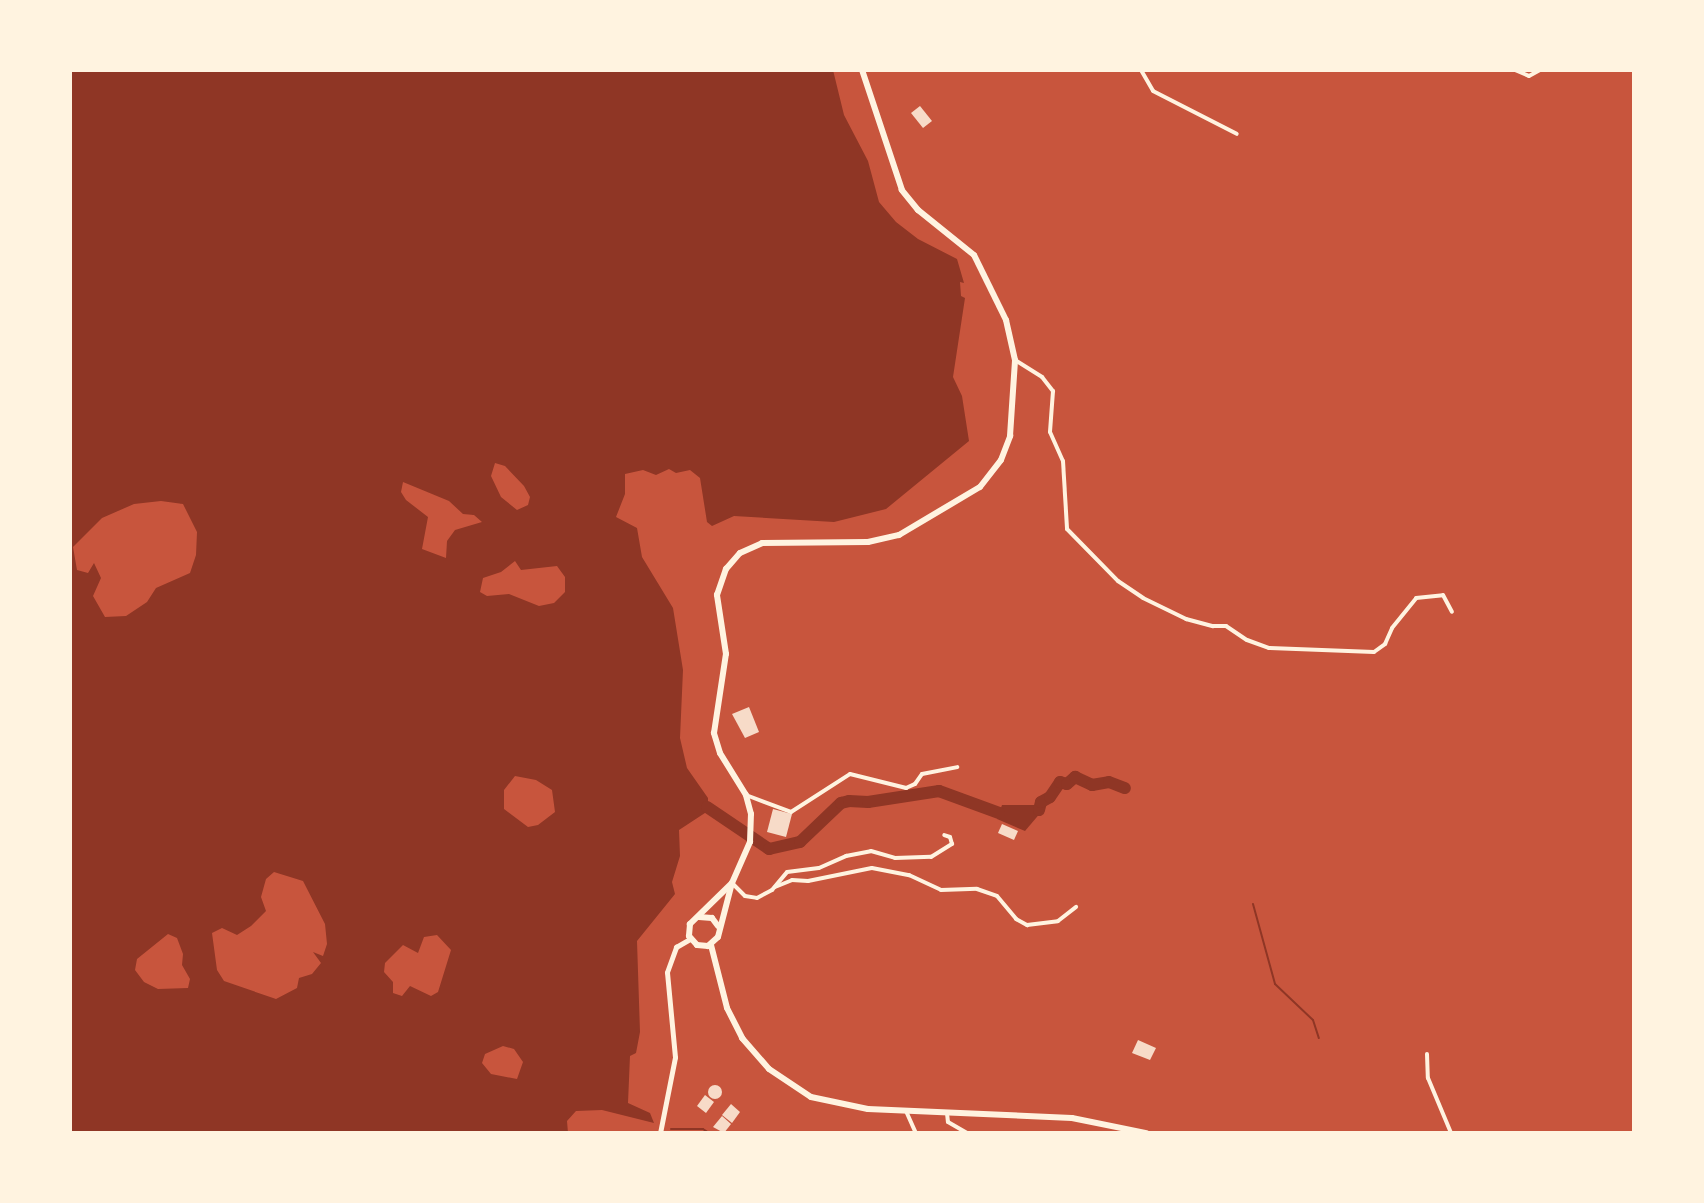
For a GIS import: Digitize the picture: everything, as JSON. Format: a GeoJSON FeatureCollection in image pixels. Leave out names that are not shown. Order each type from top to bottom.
{"type":"FeatureCollection","features":[{"type":"Feature","properties":{"kind":"main road"},"geometry":{"type":"LineString","coordinates":[[732,883],[689,927],[690,939],[699,946],[711,945],[718,937],[718,926],[751,832],[746,795],[720,753],[714,729],[726,654],[717,595],[726,569],[740,553],[762,543],[868,542],[895,537],[976,490],[997,467],[1008,442],[1015,360],[1009,329],[978,261],[960,241],[914,206],[900,186],[862,70]]}},
{"type":"Feature","properties":{"kind":"main road"},"geometry":{"type":"LineString","coordinates":[[696,918],[712,918],[718,926]]}},
{"type":"Feature","properties":{"kind":"main road"},"geometry":{"type":"LineString","coordinates":[[711,945],[732,1020],[748,1046],[769,1069],[794,1088],[820,1100],[857,1108],[1072,1118],[1146,1133]]}},
{"type":"Feature","properties":{"kind":"street"},"geometry":{"type":"LineString","coordinates":[[1141,70],[1153,91],[1237,134]]}},
{"type":"Feature","properties":{"kind":"street"},"geometry":{"type":"LineString","coordinates":[[1515,70],[1529,76],[1540,70]]}},
{"type":"Feature","properties":{"kind":"street"},"geometry":{"type":"LineString","coordinates":[[1015,360],[1042,377],[1053,391],[1050,432],[1063,461],[1067,529],[1118,581],[1143,598],[1186,619],[1226,626],[1247,640],[1269,648],[1374,652],[1385,644],[1392,628],[1416,598],[1443,595],[1452,612]]}},
{"type":"Feature","properties":{"kind":"street"},"geometry":{"type":"LineString","coordinates":[[746,795],[791,812],[850,774],[906,788],[915,784],[922,774],[957,767]]}},
{"type":"Feature","properties":{"kind":"street"},"geometry":{"type":"LineString","coordinates":[[775,887],[787,872],[819,868],[846,856],[871,851],[895,858],[931,857],[952,844],[950,837],[944,835]]}},
{"type":"Feature","properties":{"kind":"street"},"geometry":{"type":"LineString","coordinates":[[732,883],[745,896],[757,898],[792,880],[808,881],[872,868],[909,875],[941,890],[977,889],[997,896],[1016,919],[1027,925],[1058,921],[1076,907]]}},
{"type":"Feature","properties":{"kind":"street"},"geometry":{"type":"LineString","coordinates":[[660,1133],[675,1057],[667,972],[676,947],[690,939]]}},
{"type":"Feature","properties":{"kind":"street"},"geometry":{"type":"LineString","coordinates":[[1427,1054],[1428,1078],[1451,1133]]}},
{"type":"Feature","properties":{"kind":"street"},"geometry":{"type":"LineString","coordinates":[[906,1111],[916,1133]]}},
{"type":"Feature","properties":{"kind":"street"},"geometry":{"type":"LineString","coordinates":[[947,1113],[948,1122],[967,1133]]}},
{"type":"Feature","properties":{"kind":"shaded area"},"geometry":{"type":"Polygon","coordinates":[[[70,70],[833,70],[844,115],[868,161],[879,202],[896,222],[918,239],[957,259],[964,283],[960,282],[961,296],[965,298],[953,377],[962,396],[969,441],[886,509],[834,522],[734,516],[712,526],[707,522],[700,478],[690,470],[676,473],[669,469],[656,475],[643,470],[625,474],[625,494],[616,517],[637,528],[642,557],[673,608],[683,670],[680,738],[687,768],[708,798],[708,811],[679,830],[680,856],[672,882],[675,894],[637,941],[640,1032],[636,1053],[630,1056],[628,1103],[650,1113],[654,1123],[602,1110],[576,1111],[567,1121],[568,1133],[70,1133],[70,70]],[[495,463],[491,476],[501,497],[517,510],[528,505],[530,497],[505,466],[495,463]],[[403,482],[401,492],[406,500],[428,517],[422,549],[446,558],[447,541],[455,530],[482,522],[474,515],[463,514],[449,501],[403,482]],[[161,501],[134,504],[102,518],[73,547],[77,570],[88,573],[94,563],[101,578],[93,596],[105,617],[126,616],[147,602],[156,588],[190,573],[196,555],[197,532],[183,504],[161,501]],[[515,561],[501,572],[483,578],[480,592],[487,596],[509,594],[539,606],[554,603],[565,592],[565,577],[557,566],[521,570],[515,561]],[[515,776],[504,790],[504,809],[528,827],[538,825],[555,812],[552,790],[536,780],[515,776]],[[274,872],[266,879],[261,897],[266,911],[251,926],[237,935],[222,928],[212,933],[217,970],[224,981],[276,999],[297,988],[299,978],[312,974],[321,963],[313,952],[323,956],[327,944],[325,924],[303,881],[274,872]],[[168,934],[137,959],[135,970],[144,982],[158,989],[188,988],[190,979],[182,965],[183,954],[177,938],[168,934]],[[437,935],[424,937],[418,953],[403,945],[385,963],[384,972],[393,982],[393,993],[402,996],[410,986],[431,996],[438,992],[451,950],[437,935]],[[503,1046],[485,1054],[482,1063],[491,1074],[517,1079],[523,1062],[514,1049],[503,1046]]]}},
{"type":"Feature","properties":{"kind":"shaded area"},"geometry":{"type":"Polygon","coordinates":[[[1002,805],[1038,805],[1042,811],[1025,831],[997,819],[1002,805]]]}},
{"type":"Feature","properties":{"kind":"building"},"geometry":{"type":"Polygon","coordinates":[[[920,106],[932,121],[923,128],[911,113],[920,106]]]}},
{"type":"Feature","properties":{"kind":"building"},"geometry":{"type":"Polygon","coordinates":[[[749,707],[759,732],[745,738],[732,714],[749,707]]]}},
{"type":"Feature","properties":{"kind":"building"},"geometry":{"type":"Polygon","coordinates":[[[773,809],[792,814],[786,837],[767,832],[773,809]]]}},
{"type":"Feature","properties":{"kind":"building"},"geometry":{"type":"Polygon","coordinates":[[[1002,824],[1018,831],[1014,840],[998,833],[1002,824]]]}},
{"type":"Feature","properties":{"kind":"building"},"geometry":{"type":"Polygon","coordinates":[[[1138,1040],[1156,1048],[1150,1060],[1132,1053],[1138,1040]]]}},
{"type":"Feature","properties":{"kind":"building"},"geometry":{"type":"Polygon","coordinates":[[[715,1085],[722,1092],[715,1099],[708,1092],[715,1085]]]}},
{"type":"Feature","properties":{"kind":"building"},"geometry":{"type":"Polygon","coordinates":[[[705,1095],[714,1102],[706,1113],[697,1106],[705,1095]]]}},
{"type":"Feature","properties":{"kind":"building"},"geometry":{"type":"Polygon","coordinates":[[[731,1104],[740,1112],[732,1123],[722,1115],[731,1104]]]}},
{"type":"Feature","properties":{"kind":"building"},"geometry":{"type":"Polygon","coordinates":[[[722,1116],[731,1124],[724,1133],[713,1127],[722,1116]]]}},
{"type":"Feature","properties":{"kind":"waterway"},"geometry":{"type":"LineString","coordinates":[[1039,810],[1041,802],[1050,797],[1060,782],[1067,784],[1075,777],[1092,785],[1109,782],[1125,788]]}},
{"type":"Feature","properties":{"kind":"waterway"},"geometry":{"type":"LineString","coordinates":[[707,807],[769,849],[800,842],[841,803],[849,801],[868,802],[939,791],[999,813]]}},
{"type":"Feature","properties":{"kind":"waterway"},"geometry":{"type":"LineString","coordinates":[[1253,904],[1275,984],[1313,1020],[1319,1038]]}},
{"type":"Feature","properties":{"kind":"waterway"},"geometry":{"type":"LineString","coordinates":[[671,1129],[703,1129],[709,1133]]}}]}
